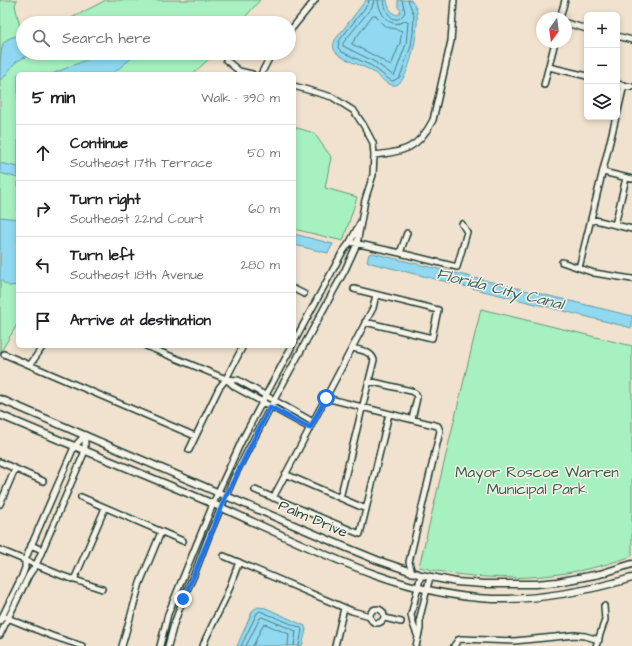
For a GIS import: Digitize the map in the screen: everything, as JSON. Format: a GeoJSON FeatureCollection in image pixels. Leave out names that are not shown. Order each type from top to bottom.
{"type":"FeatureCollection","features":[{"type":"Feature","properties":{"kind":"main road","name":"Palm Drive"},"geometry":{"type":"LineString","coordinates":[[0,399],[351,550],[421,575],[456,582],[484,584],[536,584],[600,574],[632,564]]}},
{"type":"Feature","properties":{"kind":"main road","name":"Palm Drive"},"geometry":{"type":"LineString","coordinates":[[0,415],[213,504],[340,560],[418,588],[451,594],[492,598],[539,597],[603,587],[632,578]]}},
{"type":"Feature","properties":{"kind":"street"},"geometry":{"type":"LineString","coordinates":[[296,23],[315,0]]}},
{"type":"Feature","properties":{"kind":"street"},"geometry":{"type":"LineString","coordinates":[[374,155],[392,154],[403,151],[413,146],[429,128],[433,120],[451,41],[454,0]]}},
{"type":"Feature","properties":{"kind":"street"},"geometry":{"type":"LineString","coordinates":[[562,12],[565,0]]}},
{"type":"Feature","properties":{"kind":"street"},"geometry":{"type":"LineString","coordinates":[[572,25],[584,28]]}},
{"type":"Feature","properties":{"kind":"street"},"geometry":{"type":"LineString","coordinates":[[620,37],[632,40]]}},
{"type":"Feature","properties":{"kind":"street"},"geometry":{"type":"LineString","coordinates":[[544,85],[554,48]]}},
{"type":"Feature","properties":{"kind":"street"},"geometry":{"type":"LineString","coordinates":[[226,60],[239,71],[243,72]]}},
{"type":"Feature","properties":{"kind":"street"},"geometry":{"type":"LineString","coordinates":[[262,72],[268,60]]}},
{"type":"Feature","properties":{"kind":"street"},"geometry":{"type":"LineString","coordinates":[[549,67],[584,75]]}},
{"type":"Feature","properties":{"kind":"street"},"geometry":{"type":"LineString","coordinates":[[620,84],[632,87]]}},
{"type":"Feature","properties":{"kind":"street"},"geometry":{"type":"LineString","coordinates":[[620,103],[624,85]]}},
{"type":"Feature","properties":{"kind":"street"},"geometry":{"type":"LineString","coordinates":[[168,646],[181,605],[226,496],[270,407],[345,270],[357,244],[365,200],[373,175],[373,143],[354,111],[332,97],[296,87]]}},
{"type":"Feature","properties":{"kind":"street"},"geometry":{"type":"LineString","coordinates":[[579,268],[616,120]]}},
{"type":"Feature","properties":{"kind":"street"},"geometry":{"type":"LineString","coordinates":[[603,172],[632,179]]}},
{"type":"Feature","properties":{"kind":"street"},"geometry":{"type":"LineString","coordinates":[[614,225],[626,178]]}},
{"type":"Feature","properties":{"kind":"street"},"geometry":{"type":"LineString","coordinates":[[296,338],[342,253],[350,242],[362,217]]}},
{"type":"Feature","properties":{"kind":"street"},"geometry":{"type":"LineString","coordinates":[[591,219],[632,229]]}},
{"type":"Feature","properties":{"kind":"street"},"geometry":{"type":"LineString","coordinates":[[350,242],[457,267],[467,232],[462,224]]}},
{"type":"Feature","properties":{"kind":"street"},"geometry":{"type":"LineString","coordinates":[[400,253],[407,233]]}},
{"type":"Feature","properties":{"kind":"street"},"geometry":{"type":"LineString","coordinates":[[562,262],[594,273],[632,279]]}},
{"type":"Feature","properties":{"kind":"street"},"geometry":{"type":"LineString","coordinates":[[354,289],[438,310],[432,338],[365,322]]}},
{"type":"Feature","properties":{"kind":"street"},"geometry":{"type":"LineString","coordinates":[[296,290],[304,294]]}},
{"type":"Feature","properties":{"kind":"street"},"geometry":{"type":"LineString","coordinates":[[273,498],[373,308],[376,295]]}},
{"type":"Feature","properties":{"kind":"street"},"geometry":{"type":"LineString","coordinates":[[30,365],[41,348]]}},
{"type":"Feature","properties":{"kind":"street"},"geometry":{"type":"LineString","coordinates":[[151,348],[226,379],[238,380],[313,422]]}},
{"type":"Feature","properties":{"kind":"street"},"geometry":{"type":"LineString","coordinates":[[189,450],[219,388],[226,379],[243,348]]}},
{"type":"Feature","properties":{"kind":"street"},"geometry":{"type":"LineString","coordinates":[[160,646],[168,614],[218,492],[242,440],[291,348]]}},
{"type":"Feature","properties":{"kind":"street"},"geometry":{"type":"LineString","coordinates":[[340,498],[374,360],[369,353],[352,348]]}},
{"type":"Feature","properties":{"kind":"street"},"geometry":{"type":"LineString","coordinates":[[4,354],[195,436]]}},
{"type":"Feature","properties":{"kind":"street"},"geometry":{"type":"LineString","coordinates":[[226,379],[235,388],[310,428]]}},
{"type":"Feature","properties":{"kind":"street"},"geometry":{"type":"LineString","coordinates":[[369,381],[411,391],[416,394],[417,398],[412,419]]}},
{"type":"Feature","properties":{"kind":"street"},"geometry":{"type":"LineString","coordinates":[[326,398],[438,426],[440,431],[409,562],[412,572]]}},
{"type":"Feature","properties":{"kind":"street"},"geometry":{"type":"LineString","coordinates":[[255,490],[360,534],[389,414]]}},
{"type":"Feature","properties":{"kind":"street"},"geometry":{"type":"LineString","coordinates":[[0,635],[2,617],[22,576],[25,568],[25,560],[74,447],[85,435]]}},
{"type":"Feature","properties":{"kind":"street"},"geometry":{"type":"LineString","coordinates":[[2,617],[36,565],[84,451],[85,435]]}},
{"type":"Feature","properties":{"kind":"street"},"geometry":{"type":"LineString","coordinates":[[0,462],[43,481]]}},
{"type":"Feature","properties":{"kind":"street"},"geometry":{"type":"LineString","coordinates":[[0,504],[15,469]]}},
{"type":"Feature","properties":{"kind":"street"},"geometry":{"type":"LineString","coordinates":[[285,474],[366,509]]}},
{"type":"Feature","properties":{"kind":"street"},"geometry":{"type":"LineString","coordinates":[[81,498],[182,541]]}},
{"type":"Feature","properties":{"kind":"street"},"geometry":{"type":"LineString","coordinates":[[74,580],[105,508]]}},
{"type":"Feature","properties":{"kind":"street"},"geometry":{"type":"LineString","coordinates":[[122,646],[140,584],[161,532]]}},
{"type":"Feature","properties":{"kind":"street"},"geometry":{"type":"LineString","coordinates":[[31,546],[42,550]]}},
{"type":"Feature","properties":{"kind":"street"},"geometry":{"type":"LineString","coordinates":[[0,550],[74,580],[102,589]]}},
{"type":"Feature","properties":{"kind":"street"},"geometry":{"type":"LineString","coordinates":[[224,556],[344,608],[370,616],[372,621],[375,623],[382,622],[385,618]]}},
{"type":"Feature","properties":{"kind":"street"},"geometry":{"type":"LineString","coordinates":[[204,646],[206,638],[226,597],[239,562]]}},
{"type":"Feature","properties":{"kind":"street"},"geometry":{"type":"LineString","coordinates":[[401,569],[409,562]]}},
{"type":"Feature","properties":{"kind":"street"},"geometry":{"type":"LineString","coordinates":[[418,638],[411,615],[421,575]]}},
{"type":"Feature","properties":{"kind":"street"},"geometry":{"type":"LineString","coordinates":[[416,646],[420,629],[420,617],[430,577]]}},
{"type":"Feature","properties":{"kind":"street"},"geometry":{"type":"LineString","coordinates":[[596,646],[606,620],[604,606]]}},
{"type":"Feature","properties":{"kind":"street"},"geometry":{"type":"LineString","coordinates":[[335,646],[344,608]]}},
{"type":"Feature","properties":{"kind":"street"},"geometry":{"type":"LineString","coordinates":[[370,616],[371,612],[378,608],[384,613],[385,618]]}},
{"type":"Feature","properties":{"kind":"street"},"geometry":{"type":"LineString","coordinates":[[2,617],[82,646]]}},
{"type":"Feature","properties":{"kind":"street"},"geometry":{"type":"LineString","coordinates":[[385,618],[401,622]]}},
{"type":"Feature","properties":{"kind":"street"},"geometry":{"type":"LineString","coordinates":[[454,646],[458,640],[462,639],[514,641],[575,635],[599,640]]}},
{"type":"Feature","properties":{"kind":"street"},"geometry":{"type":"LineString","coordinates":[[60,646],[61,639]]}},
{"type":"Feature","properties":{"kind":"green space"},"geometry":{"type":"Polygon","coordinates":[[[0,0],[17,0],[15,5],[18,16],[16,16],[16,60],[208,60],[195,72],[16,72],[16,326],[0,353],[0,0]]]}},
{"type":"Feature","properties":{"kind":"green space"},"geometry":{"type":"Polygon","coordinates":[[[106,0],[260,0],[246,16],[75,16],[106,0]]]}},
{"type":"Feature","properties":{"kind":"green space"},"geometry":{"type":"Polygon","coordinates":[[[296,128],[314,133],[331,157],[325,188],[357,197],[343,241],[296,229],[296,128]]]}},
{"type":"Feature","properties":{"kind":"green space","name":"Mayor Roscoe Warren Municipal Park"},"geometry":{"type":"Polygon","coordinates":[[[481,309],[632,346],[632,556],[580,571],[526,577],[499,578],[473,576],[419,567],[481,309]]]}},
{"type":"Feature","properties":{"kind":"water"},"geometry":{"type":"Polygon","coordinates":[[[366,0],[387,0],[390,10],[398,15],[401,11],[398,7],[398,0],[411,0],[416,8],[417,30],[412,53],[405,74],[401,81],[396,85],[389,84],[370,70],[341,57],[334,50],[335,40],[366,0]]]}},
{"type":"Feature","properties":{"kind":"water"},"geometry":{"type":"Polygon","coordinates":[[[15,36],[16,60],[20,60],[0,80],[3,44],[9,38],[15,36]]]}},
{"type":"Feature","properties":{"kind":"water"},"geometry":{"type":"Polygon","coordinates":[[[86,60],[129,60],[114,72],[57,72],[86,60]]]}},
{"type":"Feature","properties":{"kind":"water"},"geometry":{"type":"Polygon","coordinates":[[[0,163],[16,167],[16,177],[0,173],[0,163]]]}},
{"type":"Feature","properties":{"kind":"water"},"geometry":{"type":"Polygon","coordinates":[[[0,217],[16,219],[16,285],[9,286],[0,280],[0,217]]]}},
{"type":"Feature","properties":{"kind":"water"},"geometry":{"type":"Polygon","coordinates":[[[296,235],[333,244],[328,253],[296,245],[296,235]]]}},
{"type":"Feature","properties":{"kind":"water","name":"Florida City Canal"},"geometry":{"type":"Polygon","coordinates":[[[372,253],[632,316],[632,328],[371,263],[367,261],[369,254],[372,253]]]}},
{"type":"Feature","properties":{"kind":"water"},"geometry":{"type":"Polygon","coordinates":[[[258,607],[266,608],[305,626],[306,630],[302,646],[237,646],[253,610],[258,607]]]}},
{"type":"Feature","properties":{"kind":"route"},"geometry":{"type":"LineString","coordinates":[[183,599],[235,475],[270,407],[310,428],[326,398]]}}]}
